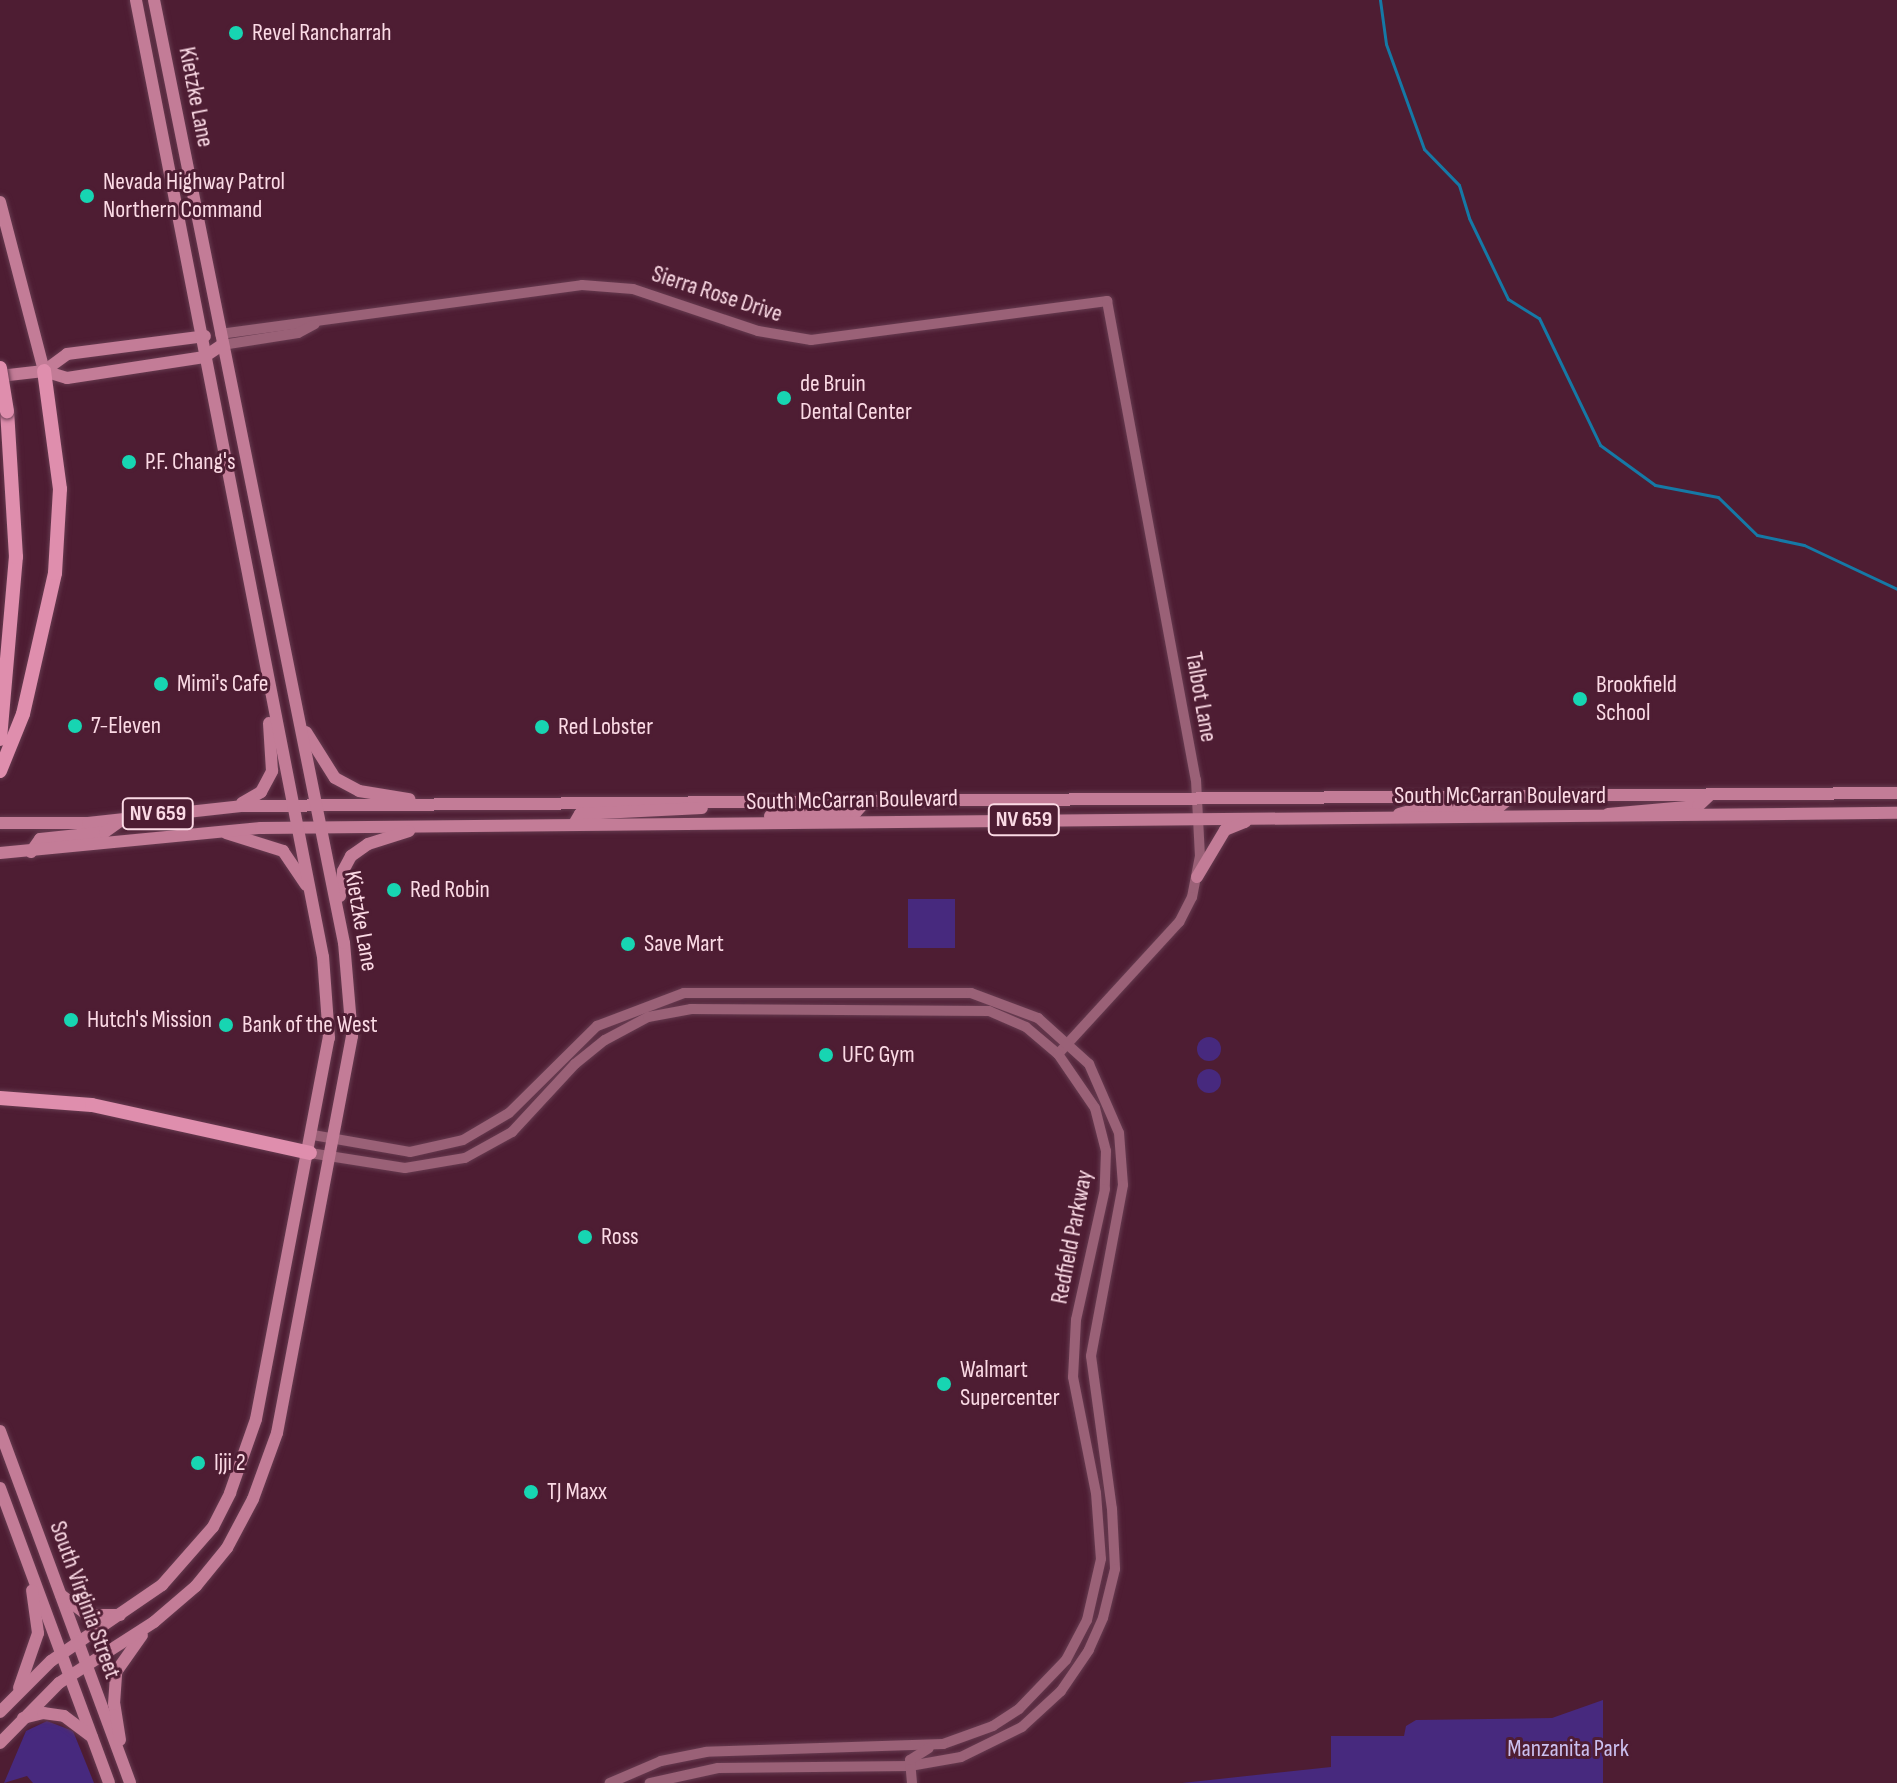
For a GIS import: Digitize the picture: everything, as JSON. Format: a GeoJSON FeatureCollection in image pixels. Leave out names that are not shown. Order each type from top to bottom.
{"type":"FeatureCollection","features":[{"type":"Feature","properties":{"kind":"highway"},"geometry":{"type":"LineString","coordinates":[[0,368],[7,411],[16,557],[0,739]]}},
{"type":"Feature","properties":{"kind":"highway"},"geometry":{"type":"LineString","coordinates":[[0,771],[23,714],[55,573],[60,489],[44,371]]}},
{"type":"Feature","properties":{"kind":"highway"},"geometry":{"type":"LineString","coordinates":[[0,1098],[92,1105],[310,1153]]}},
{"type":"Feature","properties":{"kind":"main road","name":"Kietzke Lane"},"geometry":{"type":"LineString","coordinates":[[0,1712],[62,1654],[162,1585],[197,1547],[239,1474],[256,1419],[310,1153],[329,1014],[312,897],[270,696],[136,0]]}},
{"type":"Feature","properties":{"kind":"main road","name":"Kietzke Lane"},"geometry":{"type":"LineString","coordinates":[[0,1743],[20,1719],[70,1674],[154,1622],[196,1586],[227,1548],[266,1469],[334,1140],[352,1036],[344,943],[154,0]]}},
{"type":"Feature","properties":{"kind":"main road"},"geometry":{"type":"LineString","coordinates":[[0,202],[44,371]]}},
{"type":"Feature","properties":{"kind":"main road"},"geometry":{"type":"LineString","coordinates":[[44,371],[67,354],[200,337],[221,339]]}},
{"type":"Feature","properties":{"kind":"main road"},"geometry":{"type":"LineString","coordinates":[[0,376],[44,371],[66,378],[204,357],[221,339]]}},
{"type":"Feature","properties":{"kind":"main road"},"geometry":{"type":"LineString","coordinates":[[230,807],[261,792],[272,771],[270,696]]}},
{"type":"Feature","properties":{"kind":"main road"},"geometry":{"type":"LineString","coordinates":[[298,715],[335,778],[359,791],[456,805]]}},
{"type":"Feature","properties":{"kind":"main road","name":"South McCarran Boulevard"},"geometry":{"type":"LineString","coordinates":[[0,823],[122,819],[230,807],[1897,793]]}},
{"type":"Feature","properties":{"kind":"main road"},"geometry":{"type":"LineString","coordinates":[[1598,817],[1624,808],[1698,806],[1710,795]]}},
{"type":"Feature","properties":{"kind":"main road"},"geometry":{"type":"LineString","coordinates":[[1389,818],[1420,808],[1499,807],[1512,796]]}},
{"type":"Feature","properties":{"kind":"main road"},"geometry":{"type":"LineString","coordinates":[[748,823],[772,815],[856,812],[866,801]]}},
{"type":"Feature","properties":{"kind":"main road"},"geometry":{"type":"LineString","coordinates":[[574,824],[580,814],[685,812],[724,803]]}},
{"type":"Feature","properties":{"kind":"main road","name":"South McCarran Boulevard"},"geometry":{"type":"LineString","coordinates":[[0,853],[215,830],[298,828],[1897,813]]}},
{"type":"Feature","properties":{"kind":"main road"},"geometry":{"type":"LineString","coordinates":[[31,852],[40,839],[105,832],[122,819]]}},
{"type":"Feature","properties":{"kind":"main road"},"geometry":{"type":"LineString","coordinates":[[1197,877],[1225,830],[1254,819]]}},
{"type":"Feature","properties":{"kind":"main road"},"geometry":{"type":"LineString","coordinates":[[344,943],[340,903],[347,863],[368,844],[426,826]]}},
{"type":"Feature","properties":{"kind":"main road"},"geometry":{"type":"LineString","coordinates":[[215,830],[283,851],[312,897]]}},
{"type":"Feature","properties":{"kind":"main road","name":"South Virginia Street"},"geometry":{"type":"LineString","coordinates":[[0,1431],[128,1777]]}},
{"type":"Feature","properties":{"kind":"main road","name":"South Virginia Street"},"geometry":{"type":"LineString","coordinates":[[0,1488],[109,1783]]}},
{"type":"Feature","properties":{"kind":"main road"},"geometry":{"type":"LineString","coordinates":[[18,1692],[38,1633],[27,1559]]}},
{"type":"Feature","properties":{"kind":"main road"},"geometry":{"type":"LineString","coordinates":[[59,1593],[88,1615],[123,1614]]}},
{"type":"Feature","properties":{"kind":"main road"},"geometry":{"type":"LineString","coordinates":[[128,1777],[114,1704],[116,1672],[125,1652],[154,1622]]}},
{"type":"Feature","properties":{"kind":"main road"},"geometry":{"type":"LineString","coordinates":[[20,1719],[53,1713],[94,1739]]}},
{"type":"Feature","properties":{"kind":"street","name":"Sierra Rose Drive"},"geometry":{"type":"LineString","coordinates":[[221,339],[298,333],[315,324],[582,285],[633,289],[758,331],[811,340],[1107,301]]}},
{"type":"Feature","properties":{"kind":"street","name":"Talbot Lane"},"geometry":{"type":"LineString","coordinates":[[1058,1054],[1179,922],[1197,877],[1197,798],[1107,301]]}},
{"type":"Feature","properties":{"kind":"street","name":"Redfield Parkway"},"geometry":{"type":"LineString","coordinates":[[313,1135],[410,1152],[474,1136],[518,1105],[597,1026],[684,993],[964,992],[1020,1008],[1070,1042],[1100,1087],[1122,1150],[1121,1202],[1091,1356],[1115,1533],[1111,1585],[1089,1650],[1048,1704],[992,1744],[961,1757],[910,1766],[718,1768],[650,1783]]}},
{"type":"Feature","properties":{"kind":"street","name":"Redfield Parkway"},"geometry":{"type":"LineString","coordinates":[[310,1153],[405,1168],[475,1154],[528,1118],[575,1064],[605,1040],[630,1024],[670,1012],[970,1008],[1026,1027],[1058,1054],[1087,1093],[1106,1151],[1105,1189],[1076,1320],[1073,1377],[1100,1525],[1099,1574],[1081,1633],[1045,1686],[993,1726],[930,1747],[706,1752],[661,1761],[610,1783]]}},
{"type":"Feature","properties":{"kind":"street"},"geometry":{"type":"LineString","coordinates":[[912,1783],[911,1759],[930,1747]]}},
{"type":"Feature","properties":{"kind":"green space"},"geometry":{"type":"Polygon","coordinates":[[[908,899],[955,899],[955,948],[908,948],[908,899]]]}},
{"type":"Feature","properties":{"kind":"green space"},"geometry":{"type":"Polygon","coordinates":[[[1209,1037],[1220,1044],[1221,1049],[1214,1060],[1209,1061],[1198,1054],[1197,1049],[1204,1038],[1209,1037]]]}},
{"type":"Feature","properties":{"kind":"green space"},"geometry":{"type":"Polygon","coordinates":[[[1209,1069],[1220,1076],[1221,1081],[1214,1092],[1209,1093],[1198,1086],[1197,1081],[1204,1070],[1209,1069]]]}},
{"type":"Feature","properties":{"kind":"green space","name":"Manzanita Park"},"geometry":{"type":"Polygon","coordinates":[[[1603,1700],[1603,1783],[1182,1783],[1331,1767],[1331,1736],[1404,1736],[1406,1726],[1416,1720],[1552,1718],[1603,1700]]]}},
{"type":"Feature","properties":{"kind":"green space"},"geometry":{"type":"Polygon","coordinates":[[[47,1721],[73,1731],[94,1783],[33,1783],[27,1776],[4,1783],[26,1731],[47,1721]]]}},
{"type":"Feature","properties":{"kind":"waterway"},"geometry":{"type":"LineString","coordinates":[[1380,0],[1386,44],[1424,149],[1459,185],[1469,218],[1508,299],[1539,318],[1600,445],[1655,485],[1718,497],[1757,535],[1804,545],[1897,589]]}},
{"type":"Feature","properties":{"kind":"place","name":"Revel Rancharrah"},"geometry":{"type":"Point","coordinates":[236,33]}},
{"type":"Feature","properties":{"kind":"place","name":"Nevada Highway Patrol Northern Command"},"geometry":{"type":"Point","coordinates":[87,196]}},
{"type":"Feature","properties":{"kind":"place","name":"de Bruin Dental Center"},"geometry":{"type":"Point","coordinates":[784,398]}},
{"type":"Feature","properties":{"kind":"place","name":"P.F. Chang's"},"geometry":{"type":"Point","coordinates":[129,462]}},
{"type":"Feature","properties":{"kind":"place","name":"Mimi's Cafe"},"geometry":{"type":"Point","coordinates":[161,684]}},
{"type":"Feature","properties":{"kind":"place","name":"Brookfield School"},"geometry":{"type":"Point","coordinates":[1580,699]}},
{"type":"Feature","properties":{"kind":"place","name":"7-Eleven"},"geometry":{"type":"Point","coordinates":[75,726]}},
{"type":"Feature","properties":{"kind":"place","name":"Red Lobster"},"geometry":{"type":"Point","coordinates":[542,727]}},
{"type":"Feature","properties":{"kind":"place","name":"Red Robin"},"geometry":{"type":"Point","coordinates":[394,890]}},
{"type":"Feature","properties":{"kind":"place","name":"Save Mart"},"geometry":{"type":"Point","coordinates":[628,944]}},
{"type":"Feature","properties":{"kind":"place","name":"Hutch's Mission"},"geometry":{"type":"Point","coordinates":[71,1020]}},
{"type":"Feature","properties":{"kind":"place","name":"Bank of the West"},"geometry":{"type":"Point","coordinates":[226,1025]}},
{"type":"Feature","properties":{"kind":"place","name":"UFC Gym"},"geometry":{"type":"Point","coordinates":[826,1055]}},
{"type":"Feature","properties":{"kind":"place","name":"Ross"},"geometry":{"type":"Point","coordinates":[585,1237]}},
{"type":"Feature","properties":{"kind":"place","name":"Walmart Supercenter"},"geometry":{"type":"Point","coordinates":[944,1384]}},
{"type":"Feature","properties":{"kind":"place","name":"Ijji 2"},"geometry":{"type":"Point","coordinates":[198,1463]}},
{"type":"Feature","properties":{"kind":"place","name":"TJ Maxx"},"geometry":{"type":"Point","coordinates":[531,1492]}}]}
